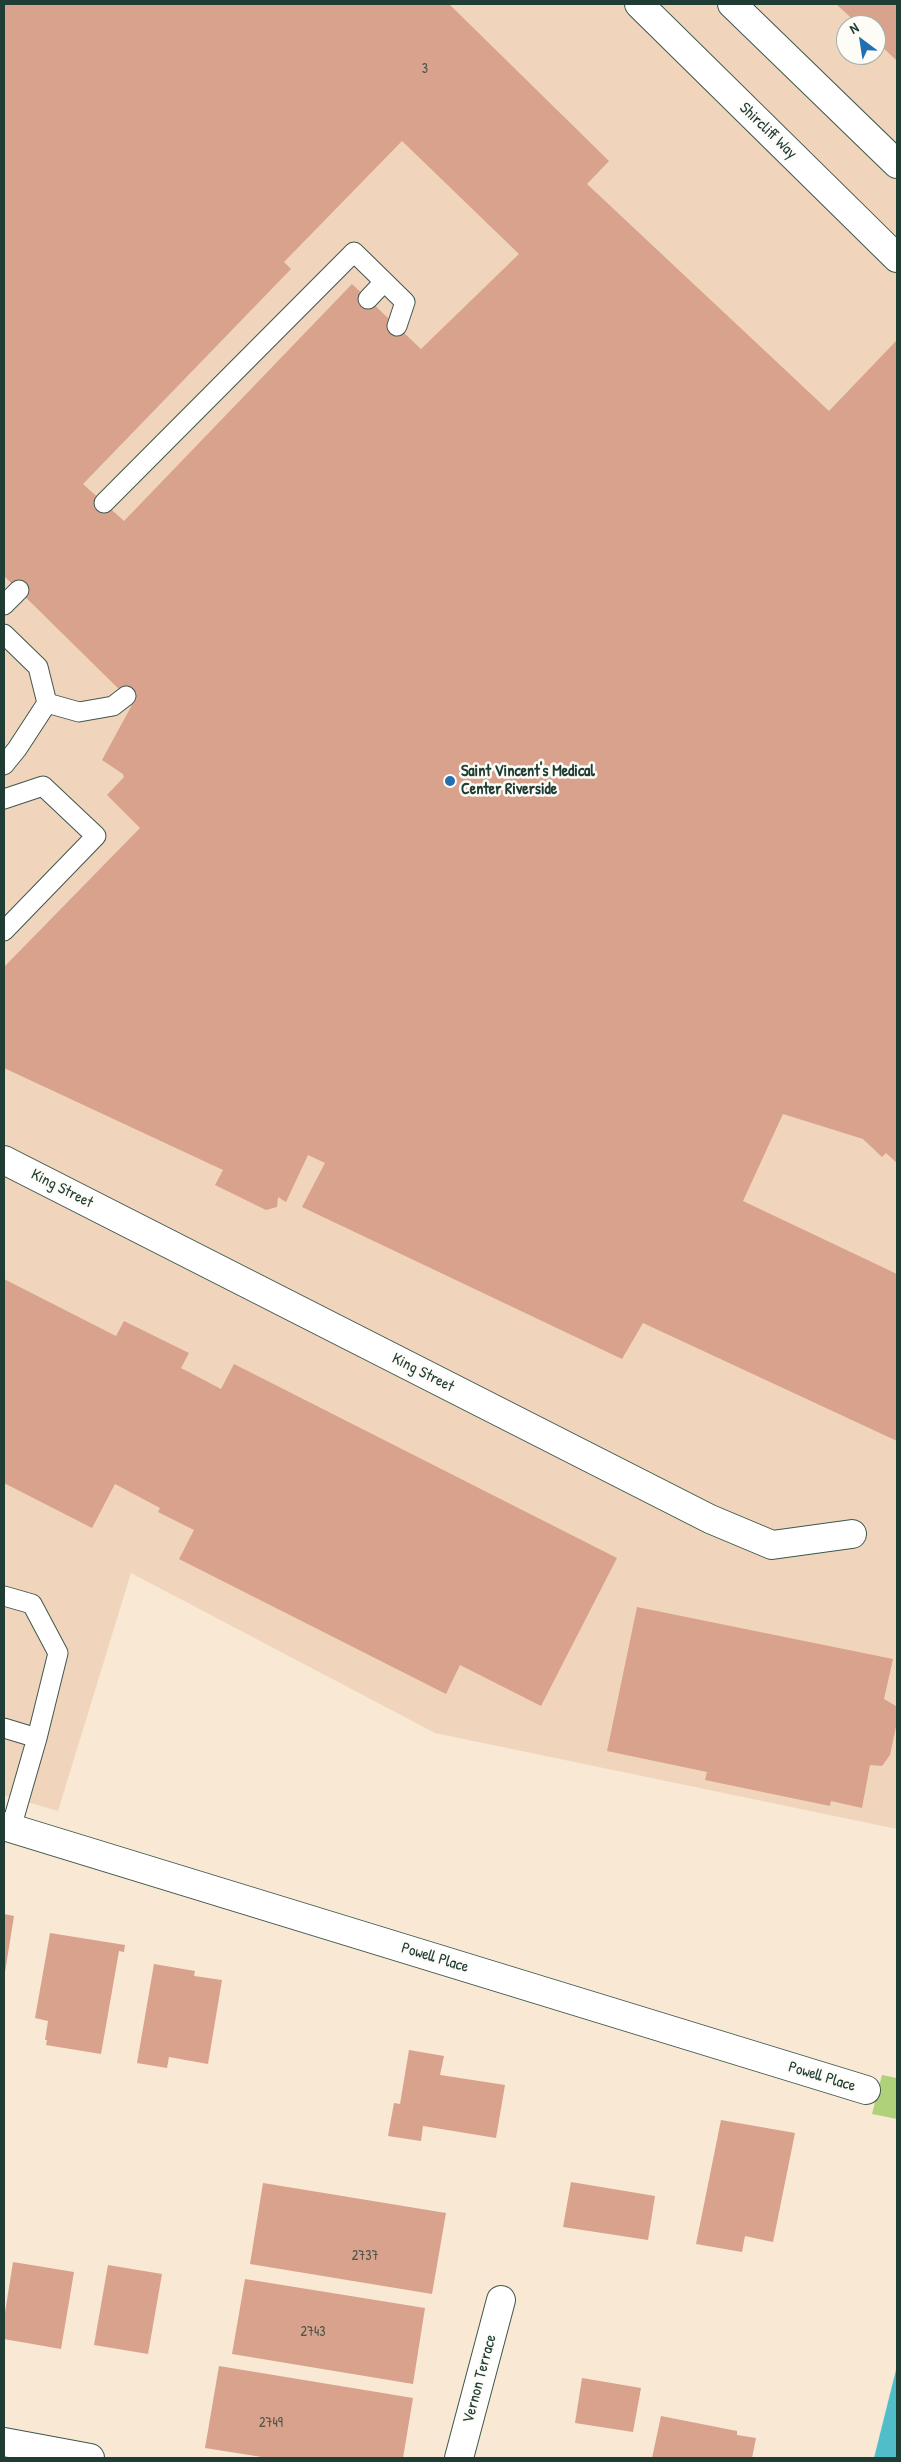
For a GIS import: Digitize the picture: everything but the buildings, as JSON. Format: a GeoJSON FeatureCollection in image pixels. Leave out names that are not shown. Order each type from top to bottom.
{"type":"FeatureCollection","features":[{"type":"Feature","properties":{"kind":"street","name":"Shircliff Way"},"geometry":{"type":"LineString","coordinates":[[639,4],[897,258]]}},
{"type":"Feature","properties":{"kind":"street"},"geometry":{"type":"LineString","coordinates":[[732,4],[897,164]]}},
{"type":"Feature","properties":{"kind":"street","name":"King Street"},"geometry":{"type":"LineString","coordinates":[[4,1160],[710,1519],[772,1545],[852,1534]]}},
{"type":"Feature","properties":{"kind":"street","name":"Powell Place"},"geometry":{"type":"LineString","coordinates":[[7,1827],[866,2090]]}},
{"type":"Feature","properties":{"kind":"street","name":"Vernon Terrace"},"geometry":{"type":"LineString","coordinates":[[459,2458],[501,2300]]}},
{"type":"Feature","properties":{"kind":"street"},"geometry":{"type":"LineString","coordinates":[[4,2442],[90,2458]]}},
{"type":"Feature","properties":{"kind":"lane"},"geometry":{"type":"LineString","coordinates":[[104,503],[354,252],[405,302],[397,326]]}},
{"type":"Feature","properties":{"kind":"lane"},"geometry":{"type":"LineString","coordinates":[[368,299],[384,282]]}},
{"type":"Feature","properties":{"kind":"lane"},"geometry":{"type":"LineString","coordinates":[[4,605],[18,590]]}},
{"type":"Feature","properties":{"kind":"lane"},"geometry":{"type":"LineString","coordinates":[[4,634],[38,667],[47,702],[17,750],[4,765]]}},
{"type":"Feature","properties":{"kind":"lane"},"geometry":{"type":"LineString","coordinates":[[47,702],[79,712],[113,706],[126,696]]}},
{"type":"Feature","properties":{"kind":"lane"},"geometry":{"type":"LineString","coordinates":[[4,800],[43,786],[96,836],[4,930]]}},
{"type":"Feature","properties":{"kind":"lane"},"geometry":{"type":"LineString","coordinates":[[4,1596],[32,1604],[58,1653],[37,1738],[7,1827]]}},
{"type":"Feature","properties":{"kind":"lane"},"geometry":{"type":"LineString","coordinates":[[4,1728],[37,1738]]}},
{"type":"Feature","properties":{"kind":"shaded area","name":"Saint Vincent's Medical Center Riverside"},"geometry":{"type":"Polygon","coordinates":[[[4,4],[897,4],[897,1829],[435,1733],[131,1573],[58,1811],[4,1795],[4,4]]]}},
{"type":"Feature","properties":{"kind":"green space"},"geometry":{"type":"Polygon","coordinates":[[[882,2075],[897,2078],[897,2119],[872,2114],[882,2075]]]}},
{"type":"Feature","properties":{"kind":"water"},"geometry":{"type":"Polygon","coordinates":[[[897,2366],[897,2458],[874,2458],[897,2366]]]}},
{"type":"Feature","properties":{"kind":"place","name":"Saint Vincent's Medical Center Riverside"},"geometry":{"type":"Point","coordinates":[450,781]}}]}
